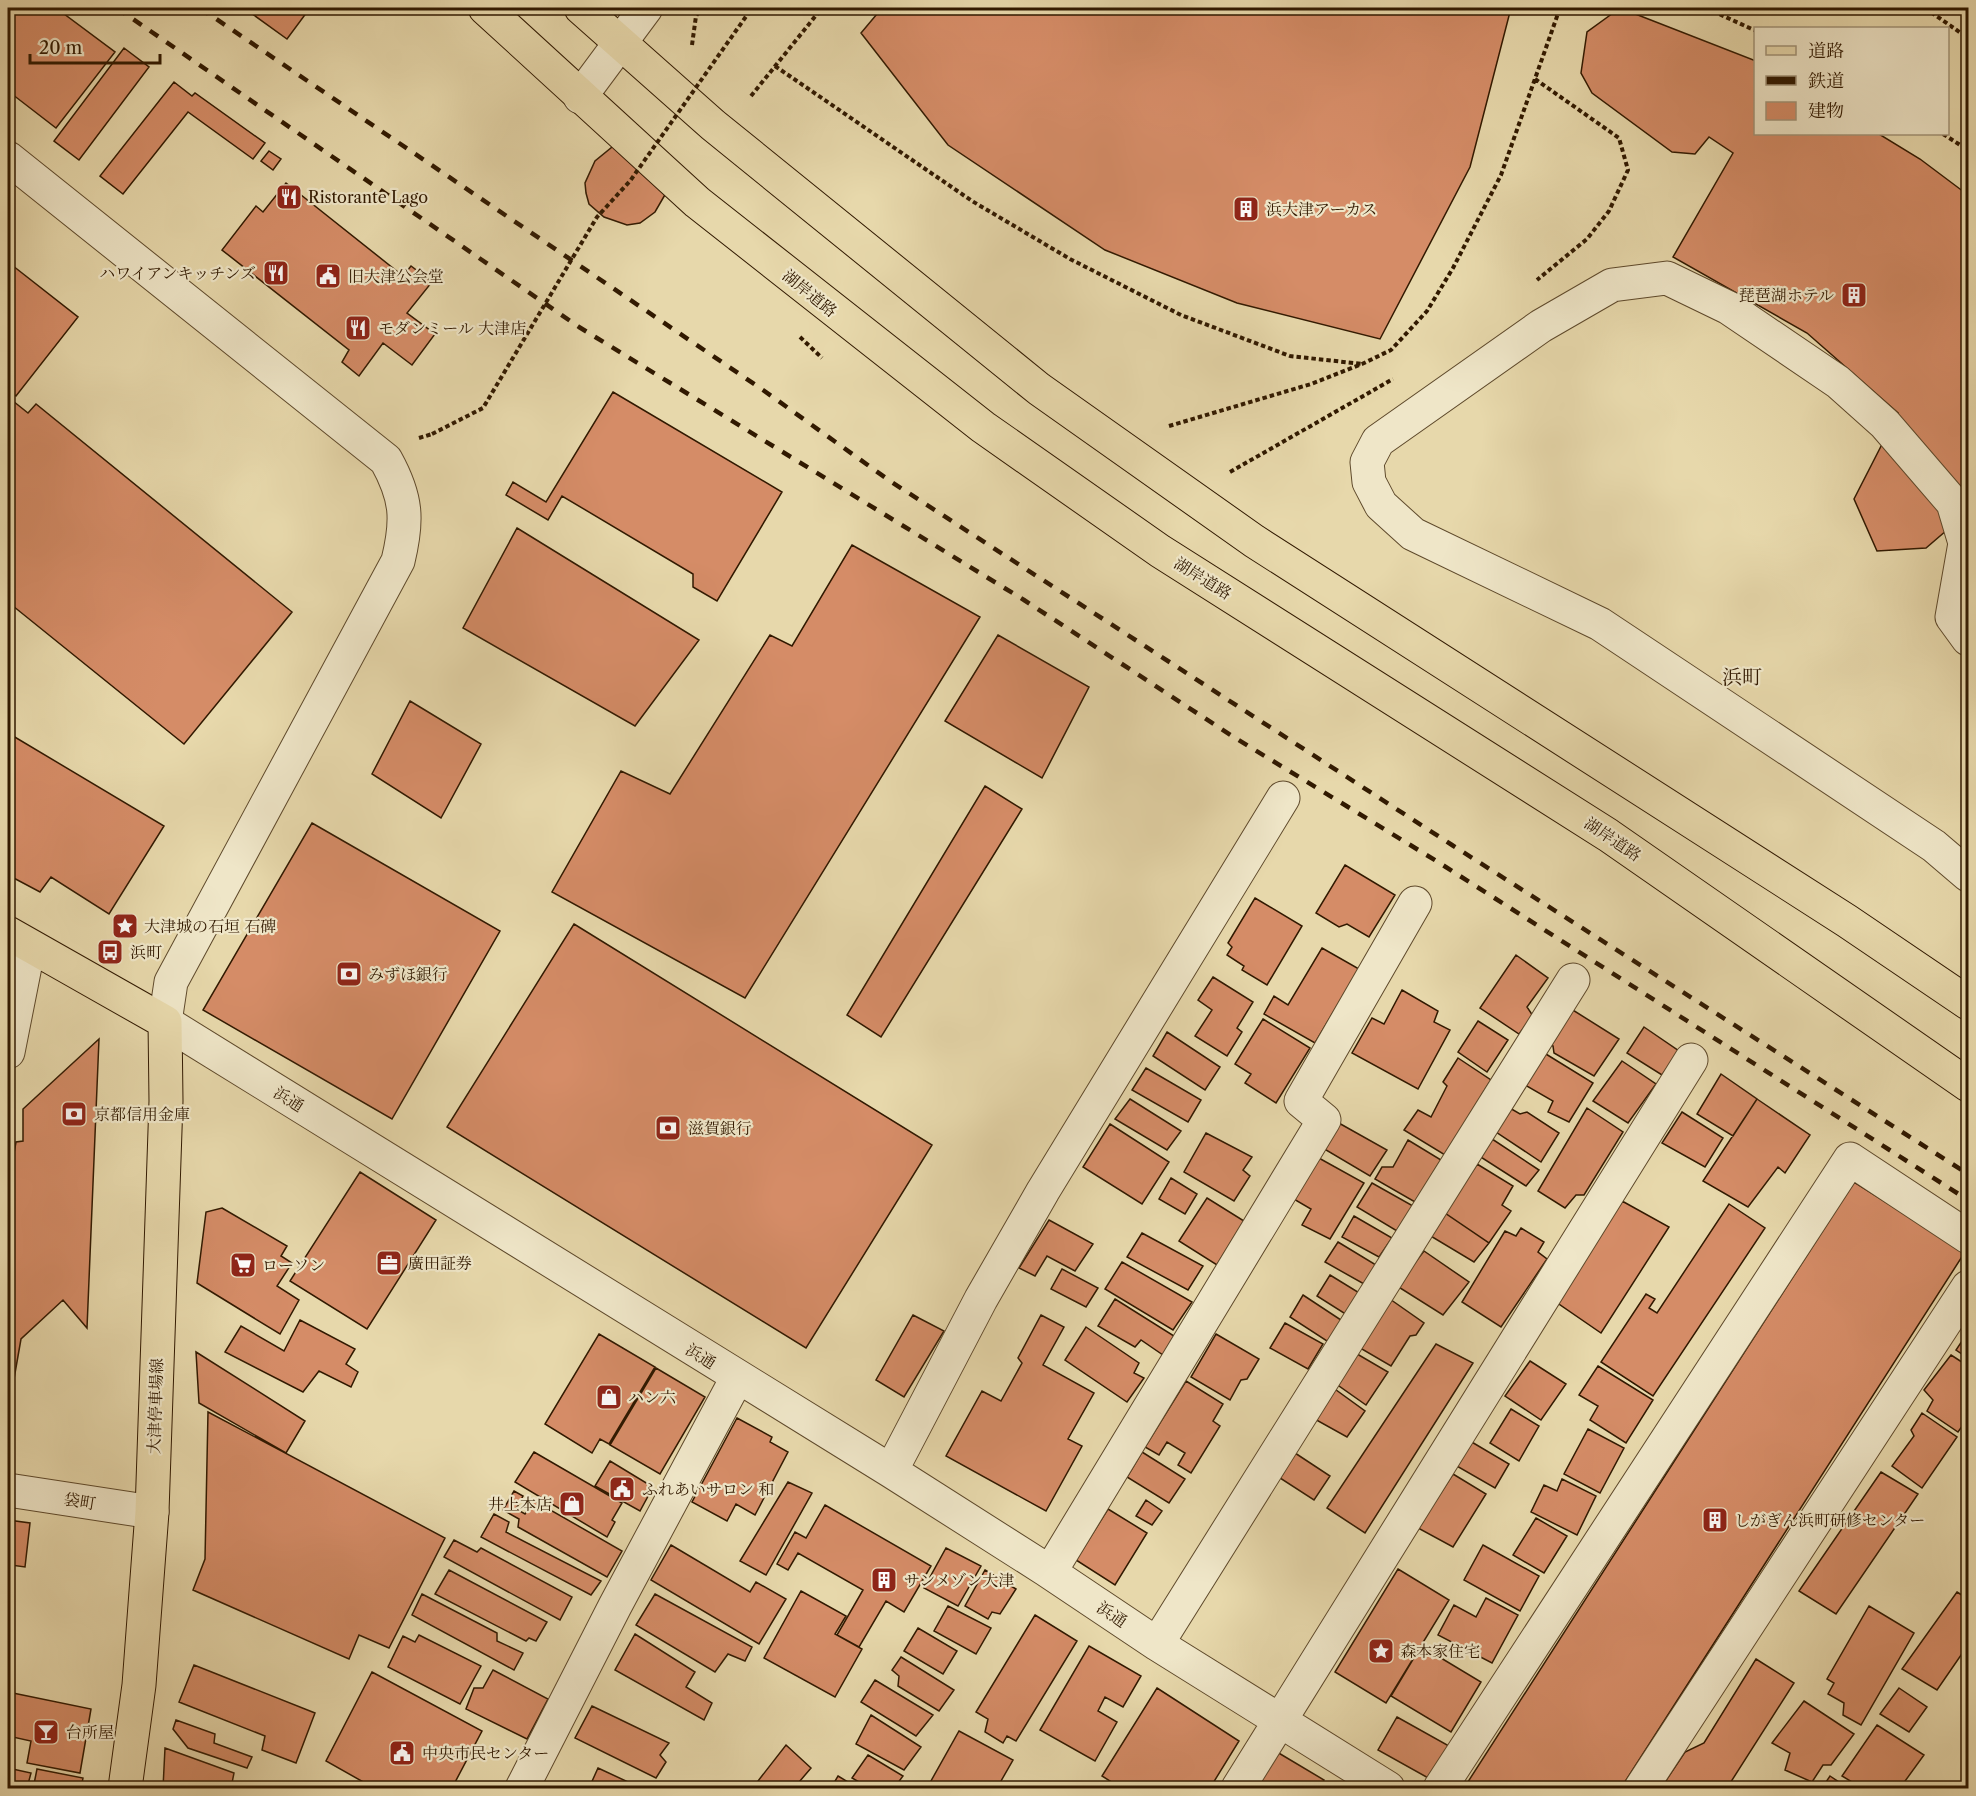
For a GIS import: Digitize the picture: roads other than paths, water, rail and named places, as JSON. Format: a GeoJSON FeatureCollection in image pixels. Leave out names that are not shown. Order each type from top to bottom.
{"type":"FeatureCollection","features":[{"type":"Feature","properties":{"kind":"main road","name":"湖岸道路"},"geometry":{"type":"LineString","coordinates":[[485,8],[697,202],[983,427],[1160,551],[1608,835],[1968,1085]]}},
{"type":"Feature","properties":{"kind":"main road"},"geometry":{"type":"LineString","coordinates":[[581,8],[747,153],[1039,389],[1254,541],[1847,921],[1968,1003]]}},
{"type":"Feature","properties":{"kind":"main road","name":"浜通"},"geometry":{"type":"LineString","coordinates":[[18,940],[165,1022]]}},
{"type":"Feature","properties":{"kind":"main road","name":"大津停車場線"},"geometry":{"type":"LineString","coordinates":[[125,1788],[140,1674],[152,1512],[166,1113],[165,1022]]}},
{"type":"Feature","properties":{"kind":"street"},"geometry":{"type":"LineString","coordinates":[[580,97],[646,8]]}},
{"type":"Feature","properties":{"kind":"street"},"geometry":{"type":"LineString","coordinates":[[8,158],[386,460],[401,487],[406,532],[398,561],[171,982],[165,1022]]}},
{"type":"Feature","properties":{"kind":"street"},"geometry":{"type":"LineString","coordinates":[[1968,639],[1952,617],[1965,543],[1953,503],[1884,424],[1838,382],[1729,308],[1667,278],[1612,285],[1541,326],[1378,441],[1367,462],[1369,482],[1381,505],[1413,534],[1600,624],[1934,846],[1968,874]]}},
{"type":"Feature","properties":{"kind":"street"},"geometry":{"type":"LineString","coordinates":[[891,1472],[981,1299],[1043,1191],[1283,798]]}},
{"type":"Feature","properties":{"kind":"street"},"geometry":{"type":"LineString","coordinates":[[1050,1572],[1324,1119],[1300,1101],[1415,903]]}},
{"type":"Feature","properties":{"kind":"street"},"geometry":{"type":"LineString","coordinates":[[8,1052],[18,940]]}},
{"type":"Feature","properties":{"kind":"street"},"geometry":{"type":"LineString","coordinates":[[1157,1644],[1574,980]]}},
{"type":"Feature","properties":{"kind":"street","name":"浜通"},"geometry":{"type":"LineString","coordinates":[[165,1022],[891,1472],[1050,1572],[1157,1644],[1388,1788]]}},
{"type":"Feature","properties":{"kind":"street"},"geometry":{"type":"LineString","coordinates":[[1238,1788],[1691,1060]]}},
{"type":"Feature","properties":{"kind":"street"},"geometry":{"type":"LineString","coordinates":[[1440,1788],[1850,1159],[1968,1237]]}},
{"type":"Feature","properties":{"kind":"street"},"geometry":{"type":"LineString","coordinates":[[1641,1788],[1968,1287]]}},
{"type":"Feature","properties":{"kind":"street"},"geometry":{"type":"LineString","coordinates":[[522,1788],[615,1606],[737,1378]]}},
{"type":"Feature","properties":{"kind":"street","name":"袋町"},"geometry":{"type":"LineString","coordinates":[[8,1490],[152,1512]]}},
{"type":"Feature","properties":{"kind":"railway"},"geometry":{"type":"LineString","coordinates":[[117,8],[579,327],[1024,600],[1232,736],[1438,862],[1968,1200]]}},
{"type":"Feature","properties":{"kind":"railway"},"geometry":{"type":"LineString","coordinates":[[200,8],[763,390],[890,481],[1452,845],[1968,1174]]}},
{"type":"Feature","properties":{"kind":"place","name":"Ristorante Lago"},"geometry":{"type":"Point","coordinates":[289,197]}},
{"type":"Feature","properties":{"kind":"place","name":"浜大津アーカス"},"geometry":{"type":"Point","coordinates":[1246,209]}},
{"type":"Feature","properties":{"kind":"place","name":"ハワイアンキッチンズ"},"geometry":{"type":"Point","coordinates":[276,273]}},
{"type":"Feature","properties":{"kind":"place","name":"旧大津公会堂"},"geometry":{"type":"Point","coordinates":[328,276]}},
{"type":"Feature","properties":{"kind":"place","name":"琵琶湖ホテル"},"geometry":{"type":"Point","coordinates":[1854,295]}},
{"type":"Feature","properties":{"kind":"place","name":"モダンミール 大津店"},"geometry":{"type":"Point","coordinates":[358,328]}},
{"type":"Feature","properties":{"kind":"place","name":"大津城の石垣 石碑"},"geometry":{"type":"Point","coordinates":[125,926]}},
{"type":"Feature","properties":{"kind":"place","name":"浜町"},"geometry":{"type":"Point","coordinates":[110,952]}},
{"type":"Feature","properties":{"kind":"place","name":"みずほ銀行"},"geometry":{"type":"Point","coordinates":[349,974]}},
{"type":"Feature","properties":{"kind":"place","name":"京都信用金庫"},"geometry":{"type":"Point","coordinates":[74,1114]}},
{"type":"Feature","properties":{"kind":"place","name":"滋賀銀行"},"geometry":{"type":"Point","coordinates":[668,1128]}},
{"type":"Feature","properties":{"kind":"place","name":"廣田証券"},"geometry":{"type":"Point","coordinates":[389,1263]}},
{"type":"Feature","properties":{"kind":"place","name":"ローソン"},"geometry":{"type":"Point","coordinates":[243,1265]}},
{"type":"Feature","properties":{"kind":"place","name":"ハン六"},"geometry":{"type":"Point","coordinates":[609,1397]}},
{"type":"Feature","properties":{"kind":"place","name":"ふれあいサロン 和"},"geometry":{"type":"Point","coordinates":[622,1489]}},
{"type":"Feature","properties":{"kind":"place","name":"井上本店"},"geometry":{"type":"Point","coordinates":[572,1504]}},
{"type":"Feature","properties":{"kind":"place","name":"しがぎん浜町研修センター"},"geometry":{"type":"Point","coordinates":[1715,1520]}},
{"type":"Feature","properties":{"kind":"place","name":"サンメゾン大津"},"geometry":{"type":"Point","coordinates":[884,1580]}},
{"type":"Feature","properties":{"kind":"place","name":"森本家住宅"},"geometry":{"type":"Point","coordinates":[1381,1651]}},
{"type":"Feature","properties":{"kind":"place","name":"台所屋"},"geometry":{"type":"Point","coordinates":[46,1732]}},
{"type":"Feature","properties":{"kind":"place","name":"中央市民センター"},"geometry":{"type":"Point","coordinates":[402,1753]}},
{"type":"Feature","properties":{"kind":"district","name":"浜町"},"geometry":{"type":"Point","coordinates":[1742,677]}}]}
